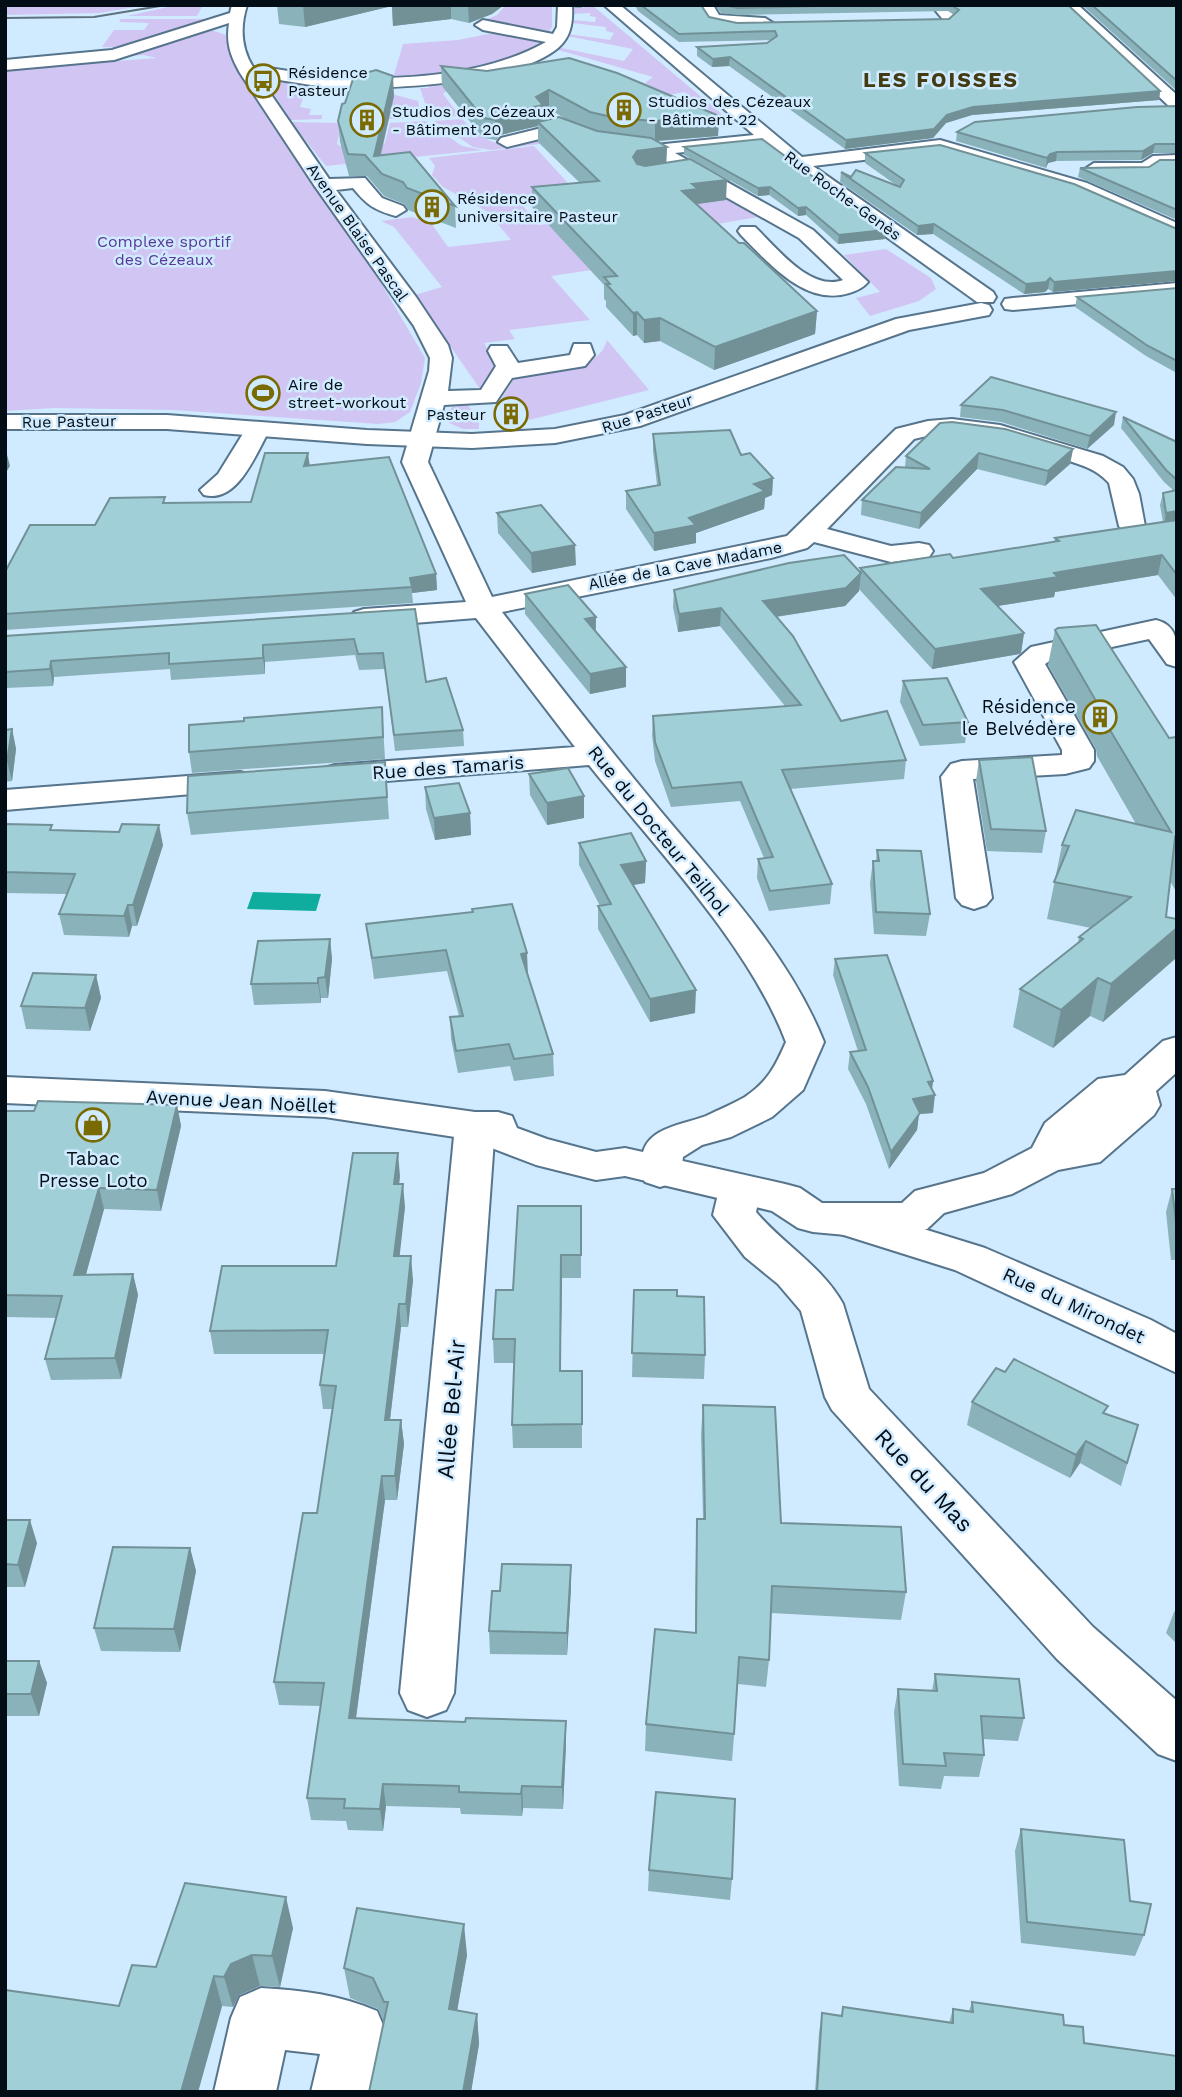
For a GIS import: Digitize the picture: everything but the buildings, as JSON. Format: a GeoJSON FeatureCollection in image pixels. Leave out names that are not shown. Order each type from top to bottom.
{"type":"FeatureCollection","features":[{"type":"Feature","properties":{"kind":"street"},"geometry":{"type":"LineString","coordinates":[[248,72],[332,82],[373,82],[441,78],[506,65],[541,51],[557,39],[565,28],[565,5]]}},
{"type":"Feature","properties":{"kind":"street","name":"Rue Roche-Genès"},"geometry":{"type":"LineString","coordinates":[[611,5],[797,163],[983,304]]}},
{"type":"Feature","properties":{"kind":"street"},"geometry":{"type":"LineString","coordinates":[[705,5],[710,15],[724,22],[778,23]]}},
{"type":"Feature","properties":{"kind":"street"},"geometry":{"type":"LineString","coordinates":[[1069,5],[1171,107]]}},
{"type":"Feature","properties":{"kind":"street"},"geometry":{"type":"LineString","coordinates":[[5,65],[104,57],[209,25],[237,11]]}},
{"type":"Feature","properties":{"kind":"street","name":"Avenue Blaise Pascal"},"geometry":{"type":"LineString","coordinates":[[237,11],[234,34],[238,56],[323,185],[422,321],[441,356],[435,398],[419,439]]}},
{"type":"Feature","properties":{"kind":"street"},"geometry":{"type":"LineString","coordinates":[[209,25],[234,34]]}},
{"type":"Feature","properties":{"kind":"street"},"geometry":{"type":"LineString","coordinates":[[483,25],[557,39]]}},
{"type":"Feature","properties":{"kind":"street"},"geometry":{"type":"LineString","coordinates":[[663,50],[689,48]]}},
{"type":"Feature","properties":{"kind":"street"},"geometry":{"type":"LineString","coordinates":[[373,82],[380,62]]}},
{"type":"Feature","properties":{"kind":"street"},"geometry":{"type":"LineString","coordinates":[[507,142],[553,123],[581,136]]}},
{"type":"Feature","properties":{"kind":"street"},"geometry":{"type":"LineString","coordinates":[[724,124],[762,132]]}},
{"type":"Feature","properties":{"kind":"street"},"geometry":{"type":"LineString","coordinates":[[683,131],[699,145]]}},
{"type":"Feature","properties":{"kind":"street"},"geometry":{"type":"LineString","coordinates":[[748,231],[809,285],[824,291],[848,288],[858,282],[806,234],[693,171],[648,150],[699,145],[762,132]]}},
{"type":"Feature","properties":{"kind":"street"},"geometry":{"type":"LineString","coordinates":[[797,163],[941,132],[1034,172],[1098,194],[1177,232]]}},
{"type":"Feature","properties":{"kind":"street"},"geometry":{"type":"LineString","coordinates":[[1034,172],[1147,168],[1153,162],[1177,161]]}},
{"type":"Feature","properties":{"kind":"street"},"geometry":{"type":"LineString","coordinates":[[656,176],[693,171]]}},
{"type":"Feature","properties":{"kind":"street"},"geometry":{"type":"LineString","coordinates":[[323,185],[358,182],[375,202],[396,210]]}},
{"type":"Feature","properties":{"kind":"street"},"geometry":{"type":"LineString","coordinates":[[983,304],[1003,298],[1013,304],[1177,289]]}},
{"type":"Feature","properties":{"kind":"street","name":"Rue Pasteur"},"geometry":{"type":"LineString","coordinates":[[5,422],[142,421],[419,439],[508,441],[592,430],[631,421],[904,324],[983,304]]}},
{"type":"Feature","properties":{"kind":"street"},"geometry":{"type":"LineString","coordinates":[[435,398],[488,397],[502,362],[578,361],[583,355],[582,349]]}},
{"type":"Feature","properties":{"kind":"street","name":"Allée de la Cave Madame"},"geometry":{"type":"LineString","coordinates":[[337,620],[461,611],[771,550],[797,542],[905,434],[925,427],[953,425],[976,428],[1111,468],[1122,478],[1132,526]]}},
{"type":"Feature","properties":{"kind":"street"},"geometry":{"type":"LineString","coordinates":[[213,490],[228,479],[258,429]]}},
{"type":"Feature","properties":{"kind":"street","name":"Rue du Docteur Teilhol"},"geometry":{"type":"LineString","coordinates":[[419,439],[415,462],[482,606],[597,755],[730,916],[792,1009],[805,1042],[789,1081],[758,1107],[717,1127],[688,1135],[663,1150],[643,1167]]}},
{"type":"Feature","properties":{"kind":"street"},"geometry":{"type":"LineString","coordinates":[[809,532],[891,554],[919,551]]}},
{"type":"Feature","properties":{"kind":"street"},"geometry":{"type":"LineString","coordinates":[[974,898],[957,777],[962,771],[974,769],[1078,761],[1078,750],[1029,662],[1041,653],[1156,629],[1177,658]]}},
{"type":"Feature","properties":{"kind":"street","name":"Rue des Tamaris"},"geometry":{"type":"LineString","coordinates":[[308,777],[597,755]]}},
{"type":"Feature","properties":{"kind":"street"},"geometry":{"type":"LineString","coordinates":[[5,800],[267,780]]}},
{"type":"Feature","properties":{"kind":"street","name":"Avenue Jean Noëllet"},"geometry":{"type":"LineString","coordinates":[[5,1090],[325,1104],[475,1125],[536,1151],[596,1166],[643,1167],[762,1195],[813,1217],[846,1220],[912,1218],[930,1202],[997,1185],[1049,1157],[1086,1152],[1140,1105],[1135,1088],[1177,1050]]}},
{"type":"Feature","properties":{"kind":"street","name":"Allée Bel-Air"},"geometry":{"type":"LineString","coordinates":[[427,1693],[475,1125]]}},
{"type":"Feature","properties":{"kind":"street","name":"Avenue Jean Noëllet"},"geometry":{"type":"LineString","coordinates":[[762,1195],[907,1191],[930,1202]]}},
{"type":"Feature","properties":{"kind":"street","name":"Rue du Mas"},"geometry":{"type":"LineString","coordinates":[[762,1195],[734,1215],[760,1246],[793,1273],[821,1304],[848,1397],[1075,1643],[1177,1736]]}},
{"type":"Feature","properties":{"kind":"street","name":"Rue du Mirondet"},"geometry":{"type":"LineString","coordinates":[[930,1202],[944,1236],[970,1259]]}},
{"type":"Feature","properties":{"kind":"street","name":"Rue du Mirondet"},"geometry":{"type":"LineString","coordinates":[[846,1220],[970,1259],[1135,1332],[1177,1355]]}},
{"type":"Feature","properties":{"kind":"street"},"geometry":{"type":"LineString","coordinates":[[245,2092],[261,2018],[308,2021],[356,2032],[342,2092]]}},
{"type":"Feature","properties":{"kind":"green space"},"geometry":{"type":"Polygon","coordinates":[[[5,5],[147,5],[99,13],[5,15],[5,5]]]}},
{"type":"Feature","properties":{"kind":"green space"},"geometry":{"type":"Polygon","coordinates":[[[177,5],[203,5],[197,16],[127,16],[177,5]]]}},
{"type":"Feature","properties":{"kind":"green space"},"geometry":{"type":"Polygon","coordinates":[[[506,5],[552,5],[552,27],[547,34],[483,21],[497,15],[506,5]]]}},
{"type":"Feature","properties":{"kind":"green space"},"geometry":{"type":"Polygon","coordinates":[[[583,5],[592,5],[730,121],[721,119],[684,92],[660,97],[645,83],[653,77],[555,49],[557,47],[624,61],[633,49],[567,36],[610,40],[614,33],[606,31],[606,27],[572,23],[572,20],[595,22],[596,17],[590,16],[590,13],[571,14],[571,8],[583,8],[583,5]]]}},
{"type":"Feature","properties":{"kind":"green space"},"geometry":{"type":"Polygon","coordinates":[[[121,19],[211,20],[129,47],[102,47],[114,30],[144,30],[149,23],[119,22],[121,19]]]}},
{"type":"Feature","properties":{"kind":"green space","name":"Complexe sportif des Cézeaux"},"geometry":{"type":"Polygon","coordinates":[[[211,30],[226,35],[232,56],[245,82],[374,271],[425,358],[421,383],[410,412],[395,422],[378,424],[174,410],[54,408],[5,411],[5,69],[157,58],[143,55],[115,57],[211,30]]]}},
{"type":"Feature","properties":{"kind":"green space"},"geometry":{"type":"Polygon","coordinates":[[[503,31],[539,39],[541,42],[511,60],[491,66],[429,76],[393,78],[403,44],[458,40],[503,31]]]}},
{"type":"Feature","properties":{"kind":"green space"},"geometry":{"type":"Polygon","coordinates":[[[262,76],[325,86],[307,86],[300,107],[311,109],[309,115],[322,115],[322,119],[291,120],[262,76]]]}},
{"type":"Feature","properties":{"kind":"green space"},"geometry":{"type":"Polygon","coordinates":[[[437,81],[448,90],[443,94],[460,116],[430,118],[420,88],[429,88],[427,82],[437,81]]]}},
{"type":"Feature","properties":{"kind":"green space"},"geometry":{"type":"Polygon","coordinates":[[[392,94],[418,101],[421,118],[388,119],[392,94]]]}},
{"type":"Feature","properties":{"kind":"green space"},"geometry":{"type":"Polygon","coordinates":[[[462,119],[480,135],[497,143],[517,143],[540,136],[555,142],[491,150],[473,147],[434,121],[462,119]]]}},
{"type":"Feature","properties":{"kind":"green space"},"geometry":{"type":"Polygon","coordinates":[[[426,121],[462,146],[483,150],[326,166],[291,122],[341,123],[337,144],[343,148],[380,146],[385,143],[390,123],[426,121]]]}},
{"type":"Feature","properties":{"kind":"green space"},"geometry":{"type":"Polygon","coordinates":[[[534,146],[589,206],[574,200],[523,206],[539,225],[585,220],[605,268],[551,276],[590,320],[509,330],[515,339],[484,343],[499,366],[482,392],[415,295],[442,287],[394,227],[381,221],[412,217],[431,223],[448,247],[511,240],[488,212],[443,187],[432,175],[435,166],[429,158],[534,146]]]}},
{"type":"Feature","properties":{"kind":"green space"},"geometry":{"type":"Polygon","coordinates":[[[687,176],[758,217],[711,225],[682,192],[687,176]]]}},
{"type":"Feature","properties":{"kind":"green space"},"geometry":{"type":"Polygon","coordinates":[[[886,249],[931,278],[936,289],[919,301],[870,316],[856,298],[880,292],[844,255],[886,249]]]}},
{"type":"Feature","properties":{"kind":"green space"},"geometry":{"type":"Polygon","coordinates":[[[607,340],[649,390],[529,420],[519,408],[499,411],[496,408],[515,377],[581,366],[601,351],[607,340]]]}},
{"type":"Feature","properties":{"kind":"green space"},"geometry":{"type":"Polygon","coordinates":[[[468,405],[479,421],[479,429],[463,429],[449,423],[447,416],[452,407],[468,405]]]}},
{"type":"Feature","properties":{"kind":"shaded area"},"geometry":{"type":"Polygon","coordinates":[[[253,892],[321,894],[316,911],[247,909],[253,892]]]}},
{"type":"Feature","properties":{"kind":"tram line"},"geometry":{"type":"LineString","coordinates":[[5,18],[94,17],[166,5]]}},
{"type":"Feature","properties":{"kind":"place","name":"Résidence Pasteur"},"geometry":{"type":"Point","coordinates":[263,81]}},
{"type":"Feature","properties":{"kind":"place","name":"Studios des Cézeaux - Bâtiment 22"},"geometry":{"type":"Point","coordinates":[624,110]}},
{"type":"Feature","properties":{"kind":"place","name":"Studios des Cézeaux - Bâtiment 20"},"geometry":{"type":"Point","coordinates":[367,120]}},
{"type":"Feature","properties":{"kind":"place","name":"Résidence universitaire Pasteur"},"geometry":{"type":"Point","coordinates":[432,207]}},
{"type":"Feature","properties":{"kind":"place","name":"Aire de street-workout"},"geometry":{"type":"Point","coordinates":[263,393]}},
{"type":"Feature","properties":{"kind":"place","name":"Pasteur"},"geometry":{"type":"Point","coordinates":[511,414]}},
{"type":"Feature","properties":{"kind":"place","name":"Résidence le Belvédère"},"geometry":{"type":"Point","coordinates":[1100,717]}},
{"type":"Feature","properties":{"kind":"place","name":"Tabac Presse Loto"},"geometry":{"type":"Point","coordinates":[93,1125]}},
{"type":"Feature","properties":{"kind":"district","name":"LES FOISSES"},"geometry":{"type":"Point","coordinates":[941,80]}}]}
